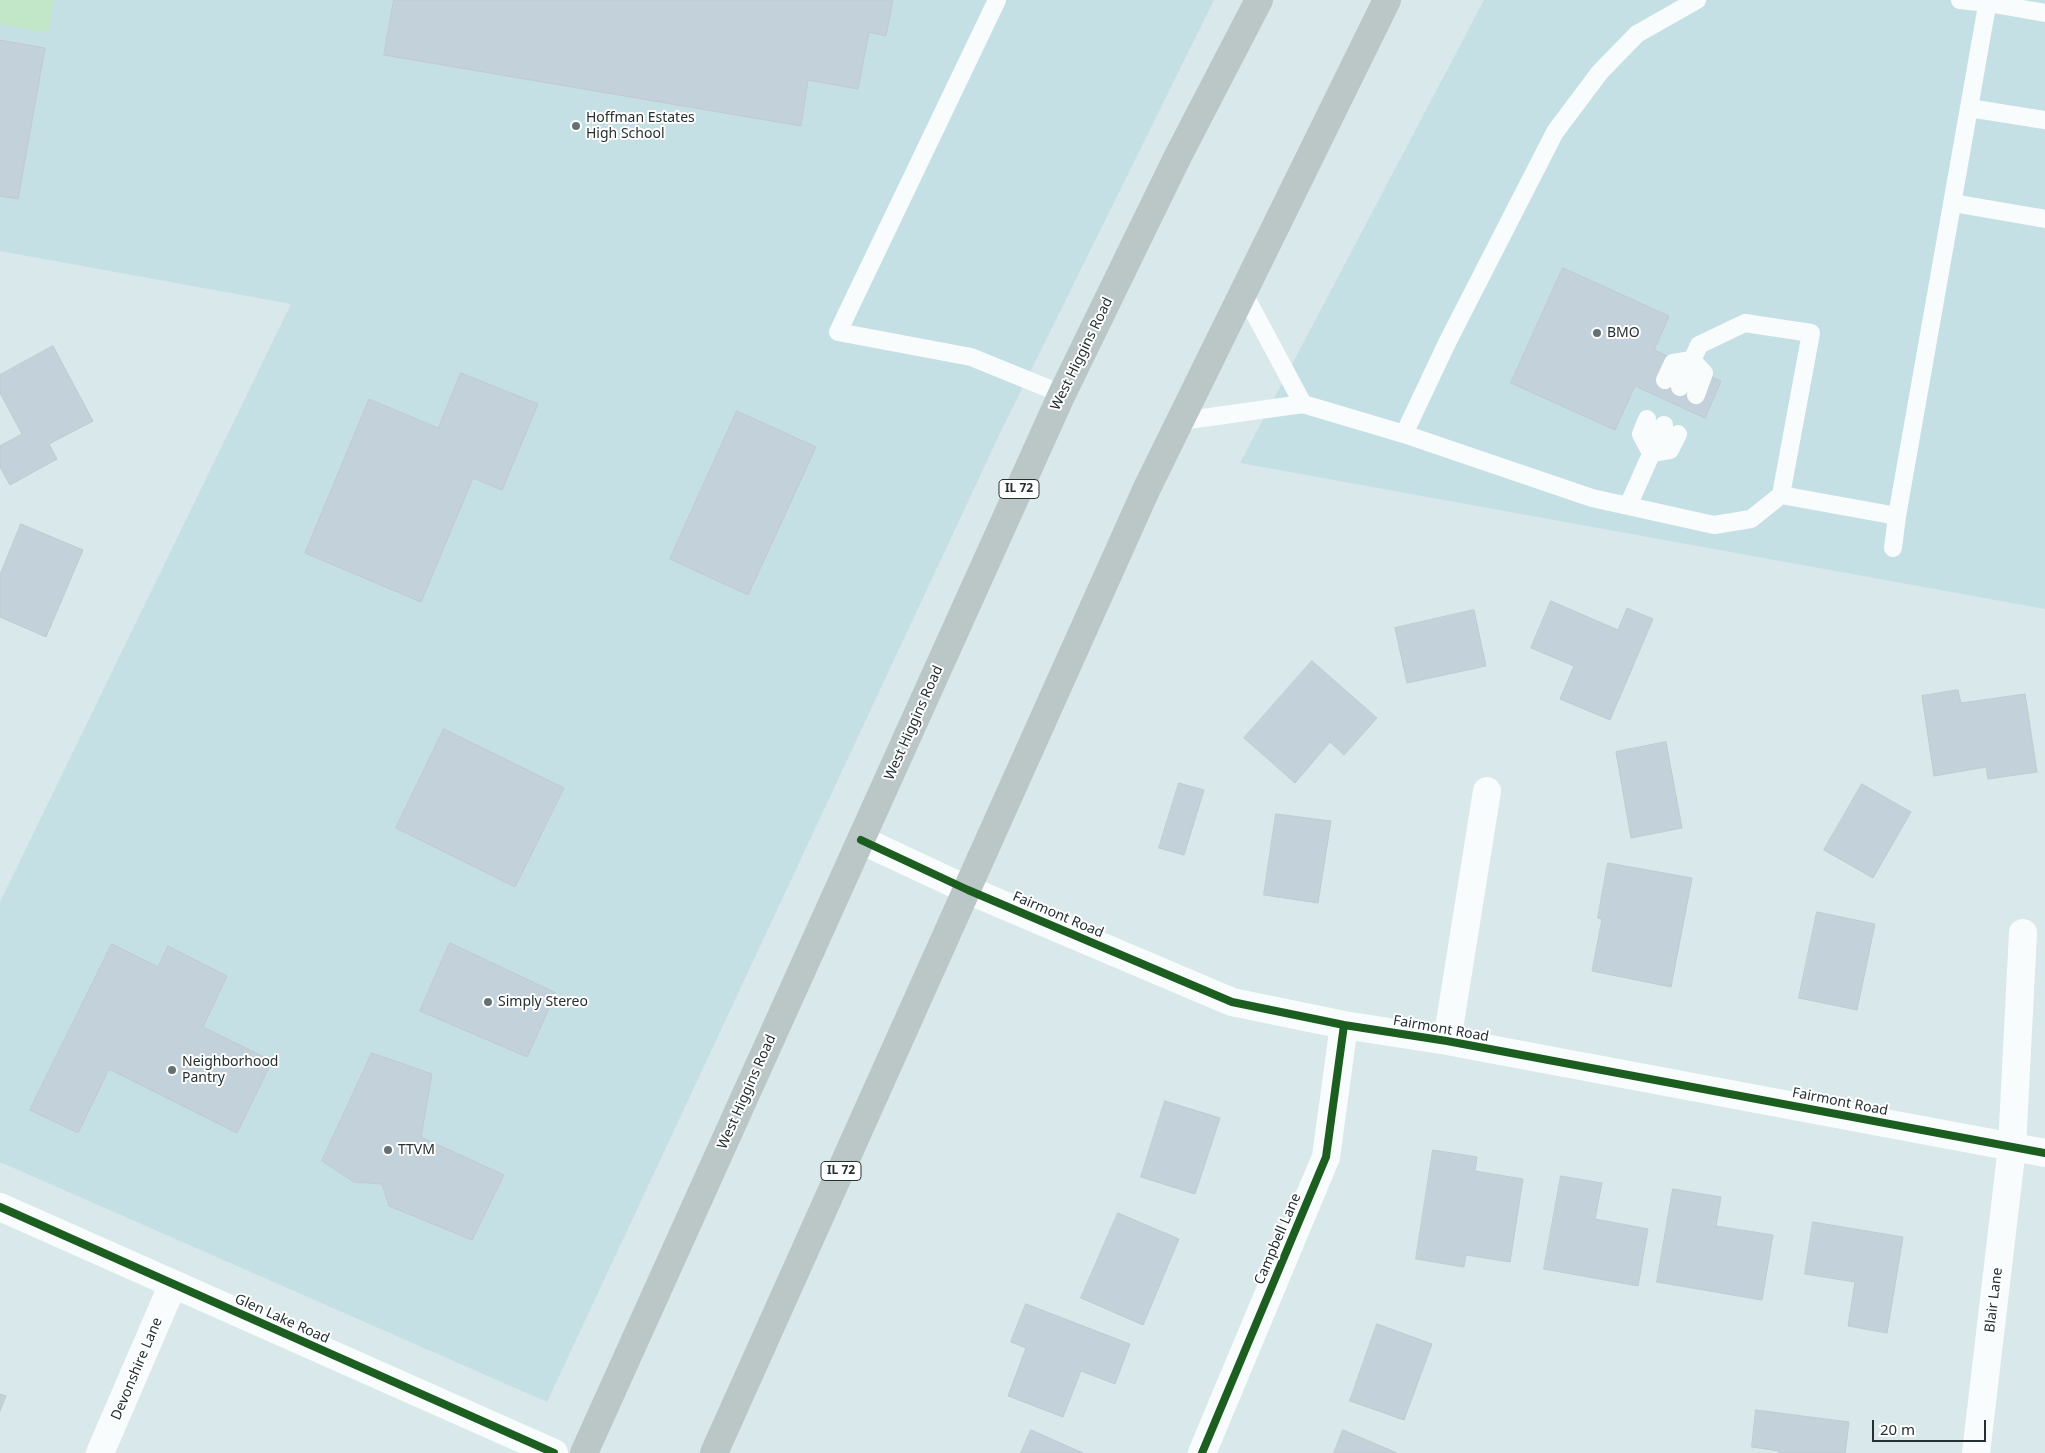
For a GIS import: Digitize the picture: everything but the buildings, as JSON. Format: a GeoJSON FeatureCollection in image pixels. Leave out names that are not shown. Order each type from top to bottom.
{"type":"FeatureCollection","features":[{"type":"Feature","properties":{"kind":"main road","name":"West Higgins Road"},"geometry":{"type":"LineString","coordinates":[[584,1453],[1062,394],[1178,156],[1259,0]]}},
{"type":"Feature","properties":{"kind":"main road","name":"IL 72"},"geometry":{"type":"LineString","coordinates":[[714,1453],[1147,488],[1387,0]]}},
{"type":"Feature","properties":{"kind":"street","name":"Fairmont Road"},"geometry":{"type":"LineString","coordinates":[[1447,1042],[1487,791]]}},
{"type":"Feature","properties":{"kind":"street","name":"Fairmont Road"},"geometry":{"type":"LineString","coordinates":[[861,840],[968,890],[1232,1002],[1344,1025],[1447,1042],[2045,1152]]}},
{"type":"Feature","properties":{"kind":"street"},"geometry":{"type":"LineString","coordinates":[[2012,1147],[2023,933]]}},
{"type":"Feature","properties":{"kind":"street","name":"Campbell Lane"},"geometry":{"type":"LineString","coordinates":[[1202,1453],[1326,1158],[1344,1025]]}},
{"type":"Feature","properties":{"kind":"street","name":"Blair Lane"},"geometry":{"type":"LineString","coordinates":[[1976,1453],[2012,1147]]}},
{"type":"Feature","properties":{"kind":"street","name":"Glen Lake Road"},"geometry":{"type":"LineString","coordinates":[[0,1207],[554,1453]]}},
{"type":"Feature","properties":{"kind":"street","name":"Devonshire Lane"},"geometry":{"type":"LineString","coordinates":[[100,1453],[173,1284]]}},
{"type":"Feature","properties":{"kind":"lane"},"geometry":{"type":"LineString","coordinates":[[997,0],[838,332],[971,357],[1062,394]]}},
{"type":"Feature","properties":{"kind":"lane"},"geometry":{"type":"LineString","coordinates":[[1404,434],[1448,341],[1555,132],[1600,72],[1637,34],[1697,0]]}},
{"type":"Feature","properties":{"kind":"lane"},"geometry":{"type":"LineString","coordinates":[[1960,0],[1988,1],[2045,14]]}},
{"type":"Feature","properties":{"kind":"lane"},"geometry":{"type":"LineString","coordinates":[[1893,548],[1897,516],[1988,1]]}},
{"type":"Feature","properties":{"kind":"lane"},"geometry":{"type":"LineString","coordinates":[[1969,108],[2045,120]]}},
{"type":"Feature","properties":{"kind":"lane"},"geometry":{"type":"LineString","coordinates":[[1953,203],[2045,219]]}},
{"type":"Feature","properties":{"kind":"lane"},"geometry":{"type":"LineString","coordinates":[[1243,292],[1303,404]]}},
{"type":"Feature","properties":{"kind":"lane"},"geometry":{"type":"LineString","coordinates":[[1181,421],[1303,404],[1404,434],[1592,498],[1714,525],[1751,519],[1781,495],[1811,333],[1745,322],[1699,344],[1692,360],[1672,383]]}},
{"type":"Feature","properties":{"kind":"lane"},"geometry":{"type":"LineString","coordinates":[[1692,360],[1704,373],[1696,395]]}},
{"type":"Feature","properties":{"kind":"lane"},"geometry":{"type":"LineString","coordinates":[[1647,419],[1641,434],[1651,453]]}},
{"type":"Feature","properties":{"kind":"lane"},"geometry":{"type":"LineString","coordinates":[[1628,506],[1651,453],[1671,430]]}},
{"type":"Feature","properties":{"kind":"lane"},"geometry":{"type":"LineString","coordinates":[[1781,495],[1897,516]]}},
{"type":"Feature","properties":{"kind":"shaded area"},"geometry":{"type":"Polygon","coordinates":[[[0,0],[1214,0],[1001,431],[547,1402],[0,1162],[0,902],[291,304],[0,251],[0,0]]]}},
{"type":"Feature","properties":{"kind":"shaded area"},"geometry":{"type":"Polygon","coordinates":[[[1484,0],[2045,0],[2045,609],[1240,463],[1484,0]]]}},
{"type":"Feature","properties":{"kind":"green space"},"geometry":{"type":"Polygon","coordinates":[[[0,0],[54,0],[48,33],[0,24],[0,0]]]}},
{"type":"Feature","properties":{"kind":"cycle path"},"geometry":{"type":"LineString","coordinates":[[861,840],[968,890],[1232,1002],[1344,1025],[1447,1041],[2045,1153]]}},
{"type":"Feature","properties":{"kind":"cycle path"},"geometry":{"type":"LineString","coordinates":[[1202,1453],[1326,1157],[1344,1025]]}},
{"type":"Feature","properties":{"kind":"cycle path"},"geometry":{"type":"LineString","coordinates":[[0,1207],[554,1453]]}},
{"type":"Feature","properties":{"kind":"place","name":"Hoffman Estates High School"},"geometry":{"type":"Point","coordinates":[576,126]}},
{"type":"Feature","properties":{"kind":"place","name":"BMO"},"geometry":{"type":"Point","coordinates":[1597,333]}},
{"type":"Feature","properties":{"kind":"place","name":"Simply Stereo"},"geometry":{"type":"Point","coordinates":[488,1002]}},
{"type":"Feature","properties":{"kind":"place","name":"Neighborhood Pantry"},"geometry":{"type":"Point","coordinates":[172,1070]}},
{"type":"Feature","properties":{"kind":"place","name":"TTVM"},"geometry":{"type":"Point","coordinates":[388,1150]}}]}
